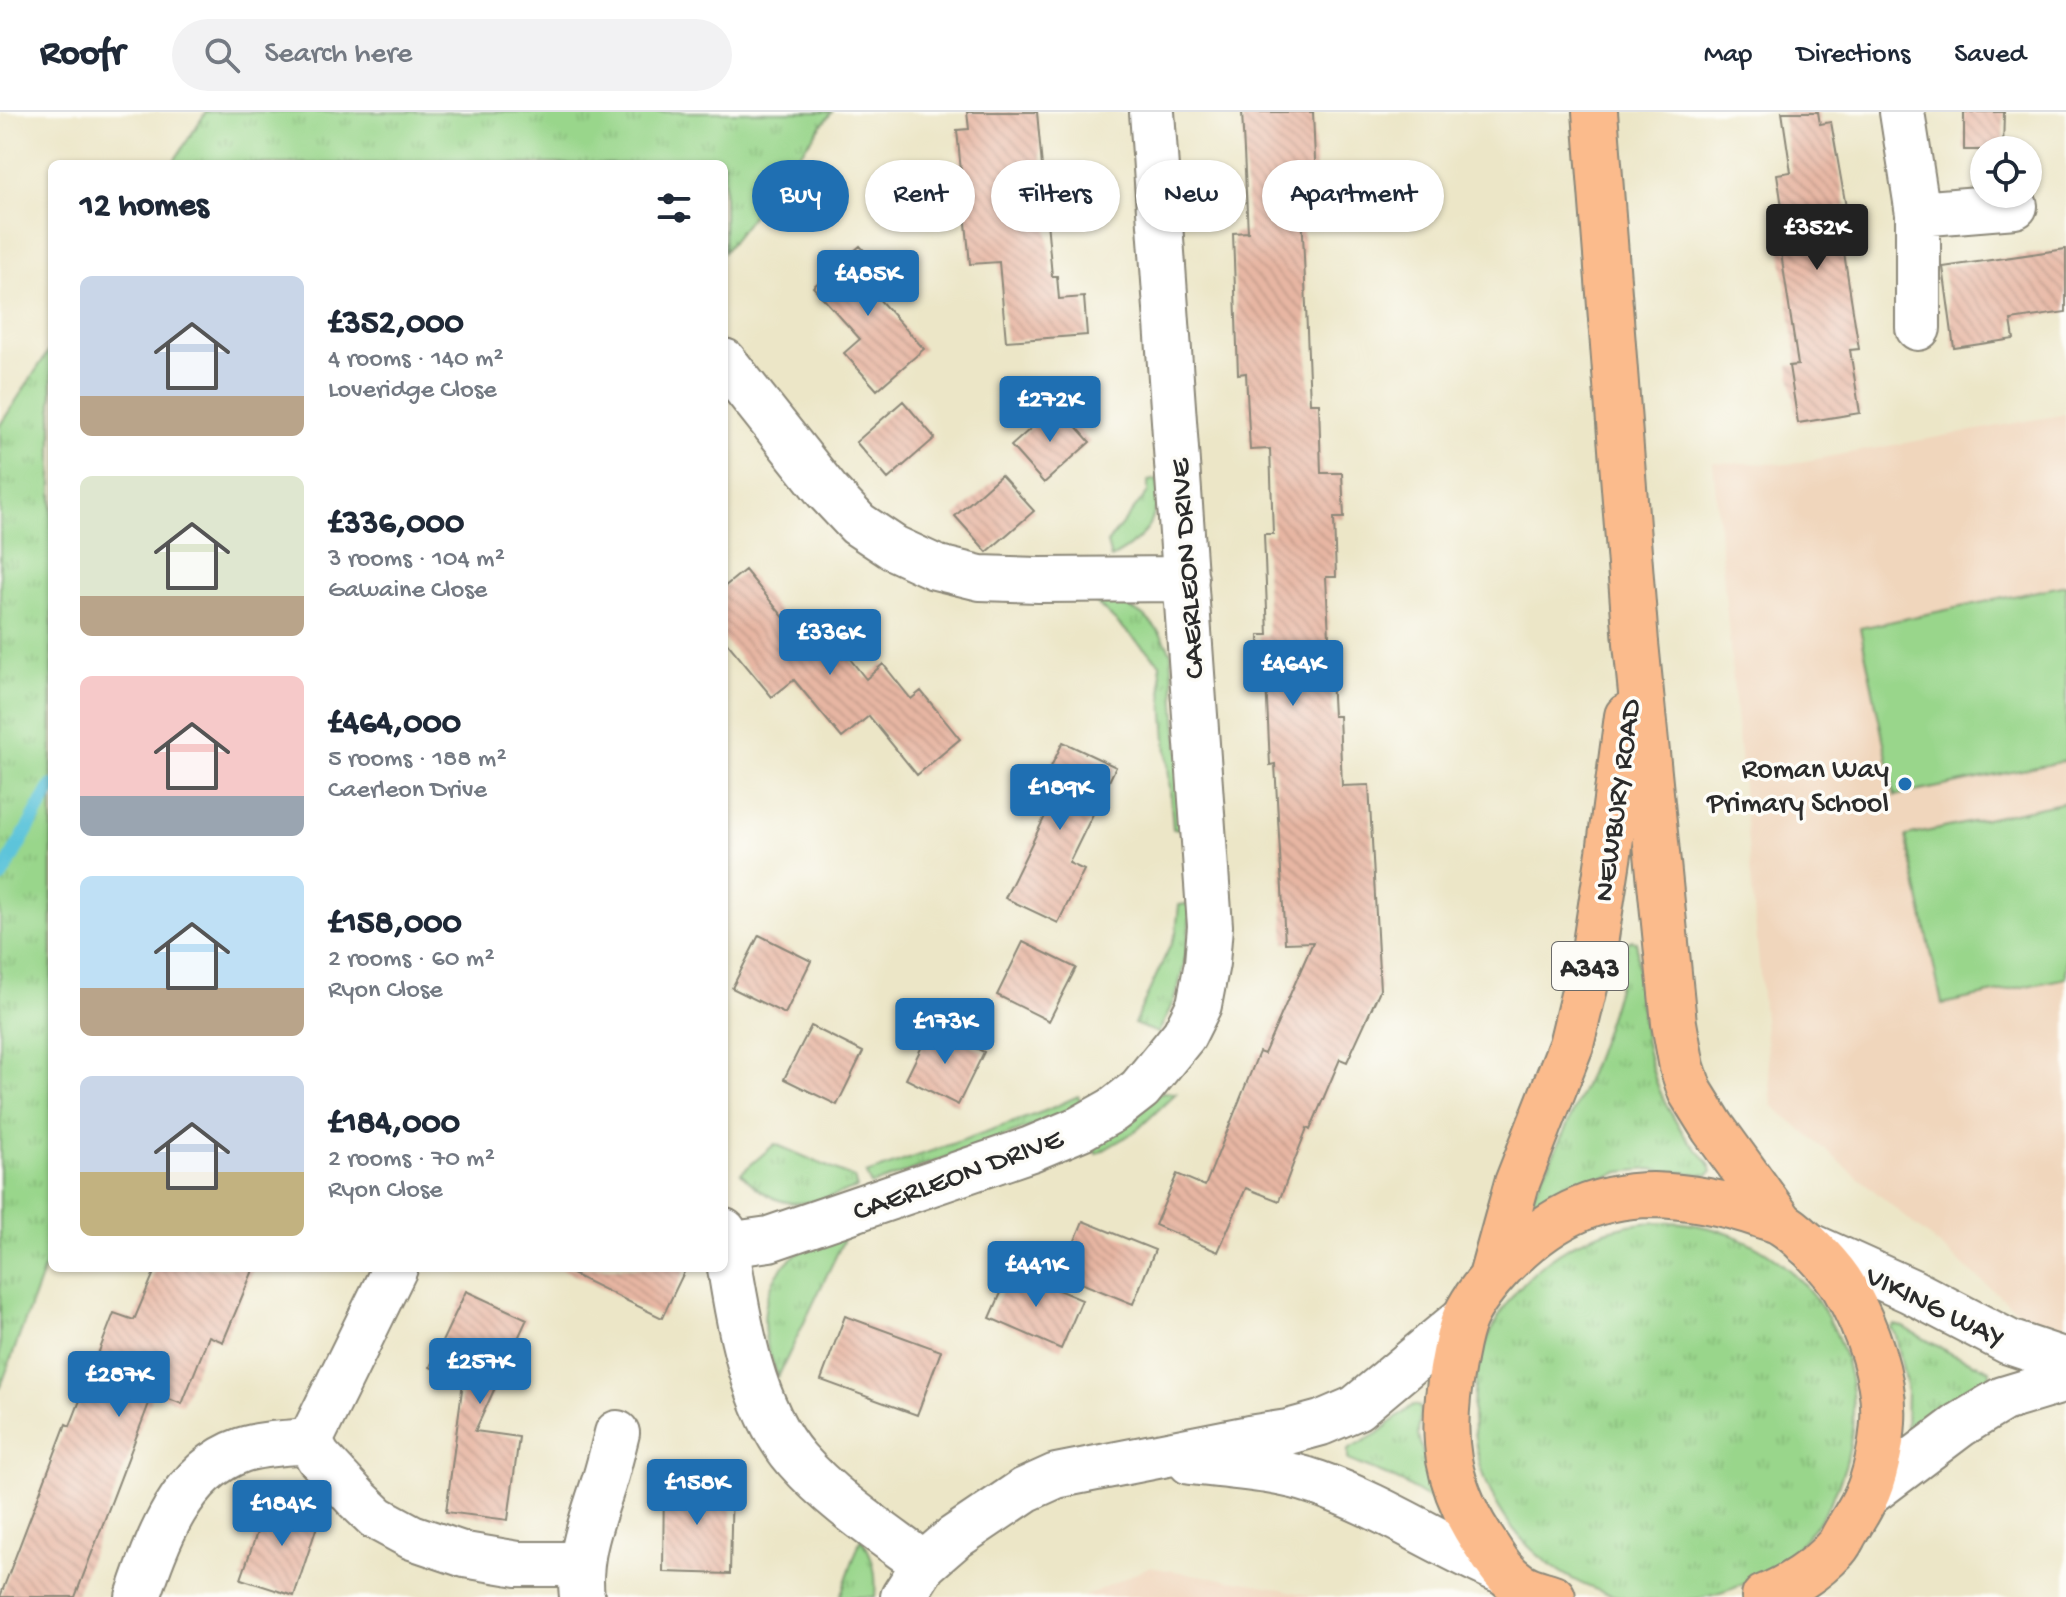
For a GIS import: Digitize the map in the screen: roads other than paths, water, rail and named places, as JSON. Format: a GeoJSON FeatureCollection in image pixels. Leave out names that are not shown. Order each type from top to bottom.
{"type":"FeatureCollection","features":[{"type":"Feature","properties":{"kind":"main road","name":"NEWBURY ROAD"},"geometry":{"type":"LineString","coordinates":[[1595,112],[1636,643],[1674,1023],[1690,1091],[1713,1128],[1794,1233]]}},
{"type":"Feature","properties":{"kind":"main road","name":"NEWBURY ROAD"},"geometry":{"type":"LineString","coordinates":[[1491,1278],[1517,1183],[1571,1045],[1594,950],[1636,643]]}},
{"type":"Feature","properties":{"kind":"main road","name":"A343"},"geometry":{"type":"LineString","coordinates":[[1527,1588],[1472,1523],[1450,1470],[1445,1437],[1446,1400],[1464,1318],[1491,1278],[1523,1245],[1547,1226],[1580,1208],[1650,1195],[1692,1197],[1735,1206],[1794,1233],[1844,1286],[1871,1345],[1884,1421],[1867,1495],[1836,1549],[1826,1597]]}},
{"type":"Feature","properties":{"kind":"main road","name":"A343"},"geometry":{"type":"LineString","coordinates":[[1764,1597],[1807,1573],[1836,1549]]}},
{"type":"Feature","properties":{"kind":"street","name":"CAERLEON DRIVE"},"geometry":{"type":"LineString","coordinates":[[728,1238],[769,1239],[1031,1149],[1081,1128],[1113,1110],[1140,1089],[1184,1035],[1199,1005],[1210,926],[1152,112]]}},
{"type":"Feature","properties":{"kind":"street"},"geometry":{"type":"LineString","coordinates":[[1902,112],[1918,214],[1918,328]]}},
{"type":"Feature","properties":{"kind":"street"},"geometry":{"type":"LineString","coordinates":[[1918,214],[1991,208]]}},
{"type":"Feature","properties":{"kind":"street"},"geometry":{"type":"LineString","coordinates":[[728,366],[827,491],[858,524],[894,548],[935,567],[980,578],[1186,579]]}},
{"type":"Feature","properties":{"kind":"street","name":"VIKING WAY"},"geometry":{"type":"LineString","coordinates":[[1794,1233],[2009,1342],[2066,1361]]}},
{"type":"Feature","properties":{"kind":"street"},"geometry":{"type":"LineString","coordinates":[[728,1253],[750,1364],[763,1402],[778,1432],[796,1459],[914,1581],[954,1538],[1025,1490],[1056,1476],[1288,1432],[1321,1423],[1356,1408],[1464,1318]]}},
{"type":"Feature","properties":{"kind":"street"},"geometry":{"type":"LineString","coordinates":[[310,1441],[393,1272]]}},
{"type":"Feature","properties":{"kind":"street"},"geometry":{"type":"LineString","coordinates":[[1867,1495],[1960,1425],[2003,1399],[2066,1380]]}},
{"type":"Feature","properties":{"kind":"street"},"geometry":{"type":"LineString","coordinates":[[310,1441],[318,1457],[377,1518],[412,1537],[465,1555],[518,1564],[582,1581],[591,1519],[617,1433]]}},
{"type":"Feature","properties":{"kind":"street"},"geometry":{"type":"LineString","coordinates":[[138,1597],[163,1530],[205,1470],[243,1449],[310,1441]]}},
{"type":"Feature","properties":{"kind":"street"},"geometry":{"type":"LineString","coordinates":[[1152,1458],[1277,1473],[1315,1482],[1386,1511],[1527,1588]]}},
{"type":"Feature","properties":{"kind":"waterway"},"geometry":{"type":"LineString","coordinates":[[0,878],[48,793]]}},
{"type":"Feature","properties":{"kind":"place","name":"Roman Way Primary School"},"geometry":{"type":"Point","coordinates":[1905,784]}}]}
